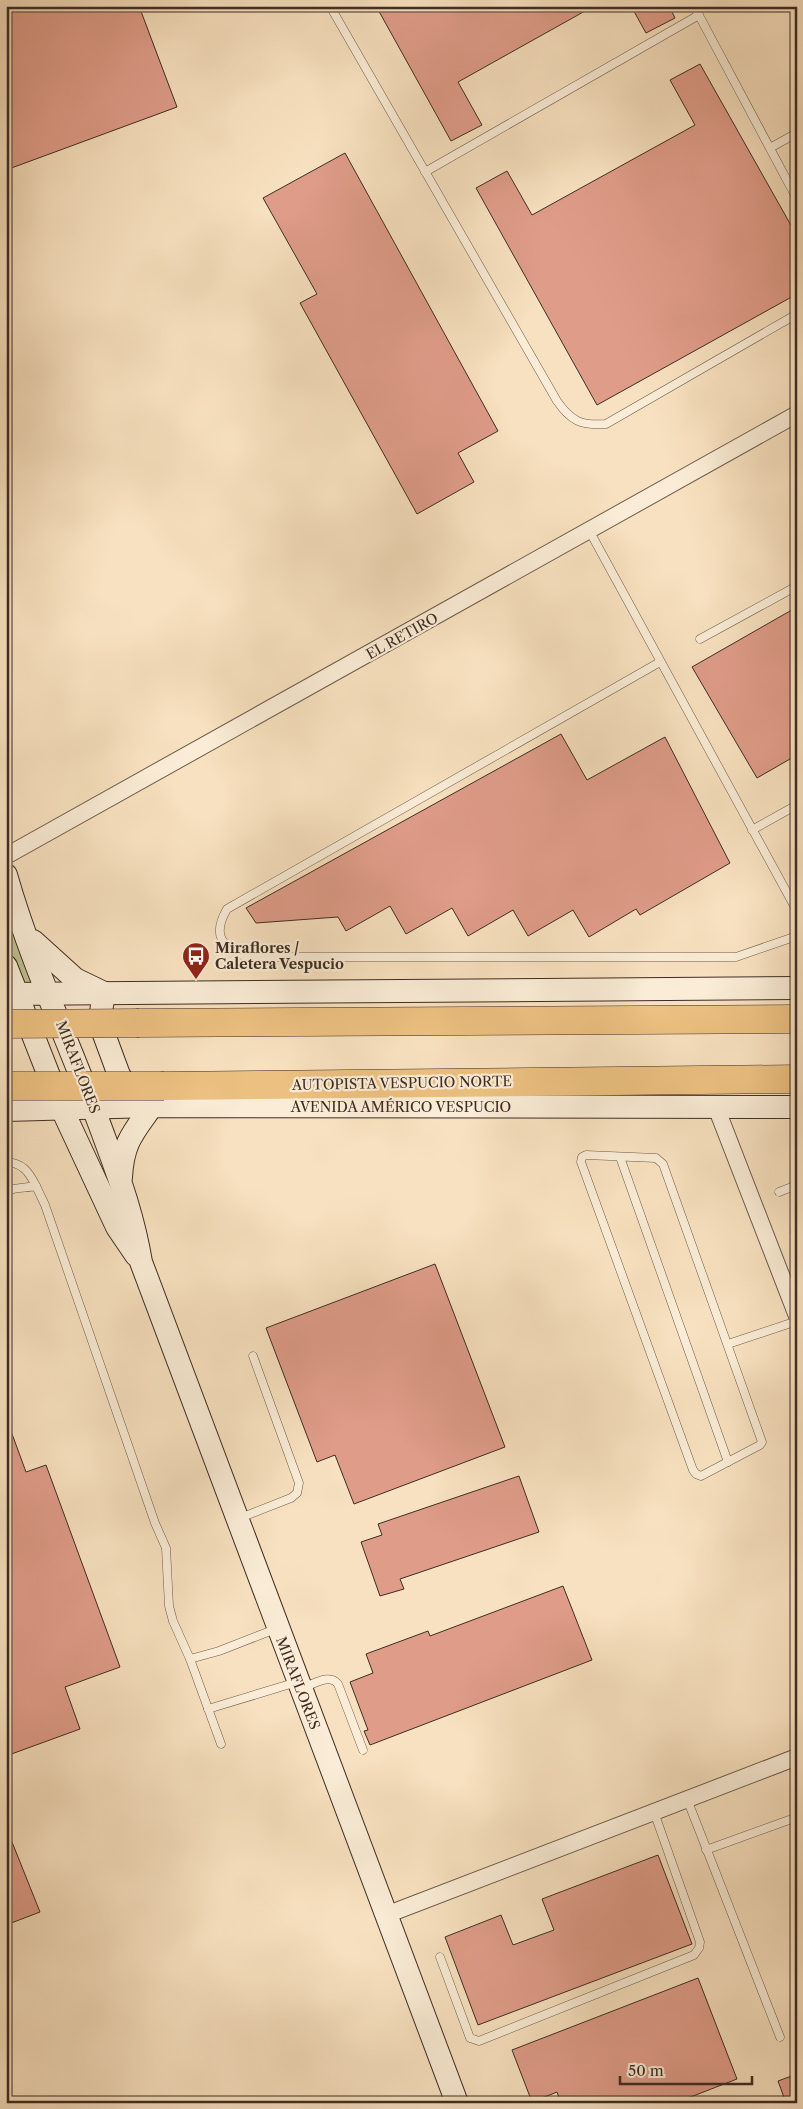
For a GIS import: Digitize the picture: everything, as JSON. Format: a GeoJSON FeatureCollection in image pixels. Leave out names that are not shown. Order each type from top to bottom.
{"type":"FeatureCollection","features":[{"type":"Feature","properties":{"kind":"highway"},"geometry":{"type":"LineString","coordinates":[[6,1024],[797,1019]]}},
{"type":"Feature","properties":{"kind":"highway","name":"AUTOPISTA VESPUCIO NORTE"},"geometry":{"type":"LineString","coordinates":[[6,1086],[158,1096],[797,1079]]}},
{"type":"Feature","properties":{"kind":"main road","name":"MIRAFLORES"},"geometry":{"type":"LineString","coordinates":[[6,875],[26,935],[94,1107],[121,1182],[134,1224],[140,1262],[457,2103]]}},
{"type":"Feature","properties":{"kind":"main road"},"geometry":{"type":"LineString","coordinates":[[26,935],[75,980],[104,993]]}},
{"type":"Feature","properties":{"kind":"main road","name":"MIRAFLORES"},"geometry":{"type":"LineString","coordinates":[[6,966],[12,994],[62,1109],[117,1227],[140,1262]]}},
{"type":"Feature","properties":{"kind":"main road"},"geometry":{"type":"LineString","coordinates":[[12,994],[797,988]]}},
{"type":"Feature","properties":{"kind":"main road"},"geometry":{"type":"LineString","coordinates":[[104,993],[101,1012],[102,1029],[119,1075],[131,1093],[158,1096],[128,1140],[122,1156],[121,1182]]}},
{"type":"Feature","properties":{"kind":"main road","name":"AVENIDA AMÉRICO VESPUCIO"},"geometry":{"type":"LineString","coordinates":[[6,1110],[94,1107],[158,1096],[797,1108]]}},
{"type":"Feature","properties":{"kind":"street","name":"EL RETIRO"},"geometry":{"type":"LineString","coordinates":[[6,856],[590,532],[797,414]]}},
{"type":"Feature","properties":{"kind":"street"},"geometry":{"type":"LineString","coordinates":[[716,1107],[797,1316]]}},
{"type":"Feature","properties":{"kind":"street"},"geometry":{"type":"LineString","coordinates":[[386,1915],[797,1756]]}},
{"type":"Feature","properties":{"kind":"lane"},"geometry":{"type":"LineString","coordinates":[[330,6],[557,401],[566,414],[578,422],[591,425],[606,424],[797,314]]}},
{"type":"Feature","properties":{"kind":"lane"},"geometry":{"type":"LineString","coordinates":[[694,6],[797,199]]}},
{"type":"Feature","properties":{"kind":"lane"},"geometry":{"type":"LineString","coordinates":[[425,172],[699,15]]}},
{"type":"Feature","properties":{"kind":"lane"},"geometry":{"type":"LineString","coordinates":[[770,148],[797,133]]}},
{"type":"Feature","properties":{"kind":"lane"},"geometry":{"type":"LineString","coordinates":[[590,532],[797,911]]}},
{"type":"Feature","properties":{"kind":"lane"},"geometry":{"type":"LineString","coordinates":[[700,639],[797,586]]}},
{"type":"Feature","properties":{"kind":"lane"},"geometry":{"type":"LineString","coordinates":[[660,662],[227,909],[220,921],[221,938],[228,949],[246,956],[736,957],[797,936]]}},
{"type":"Feature","properties":{"kind":"lane"},"geometry":{"type":"LineString","coordinates":[[752,830],[797,805]]}},
{"type":"Feature","properties":{"kind":"lane"},"geometry":{"type":"LineString","coordinates":[[586,1155],[656,1158],[663,1164],[728,1344],[762,1442],[760,1445],[701,1476],[693,1470],[581,1162],[582,1157],[586,1155]]}},
{"type":"Feature","properties":{"kind":"lane"},"geometry":{"type":"LineString","coordinates":[[620,1156],[728,1462]]}},
{"type":"Feature","properties":{"kind":"lane"},"geometry":{"type":"LineString","coordinates":[[6,1162],[22,1165],[29,1172],[45,1205],[155,1522],[166,1548],[169,1606],[173,1621],[190,1659],[221,1744]]}},
{"type":"Feature","properties":{"kind":"lane"},"geometry":{"type":"LineString","coordinates":[[779,1192],[797,1185]]}},
{"type":"Feature","properties":{"kind":"lane"},"geometry":{"type":"LineString","coordinates":[[6,1191],[14,1188],[21,1189],[36,1186]]}},
{"type":"Feature","properties":{"kind":"lane"},"geometry":{"type":"LineString","coordinates":[[728,1344],[797,1321]]}},
{"type":"Feature","properties":{"kind":"lane"},"geometry":{"type":"LineString","coordinates":[[237,1520],[291,1498],[297,1493],[300,1484],[253,1356]]}},
{"type":"Feature","properties":{"kind":"lane"},"geometry":{"type":"LineString","coordinates":[[190,1659],[219,1651],[278,1628]]}},
{"type":"Feature","properties":{"kind":"lane"},"geometry":{"type":"LineString","coordinates":[[208,1709],[330,1678],[338,1684],[363,1750]]}},
{"type":"Feature","properties":{"kind":"lane"},"geometry":{"type":"LineString","coordinates":[[687,1799],[780,2038]]}},
{"type":"Feature","properties":{"kind":"lane"},"geometry":{"type":"LineString","coordinates":[[440,1958],[470,2038],[479,2041],[694,1955],[700,1948],[700,1942],[654,1812]]}},
{"type":"Feature","properties":{"kind":"lane"},"geometry":{"type":"LineString","coordinates":[[706,1850],[789,1820]]}},
{"type":"Feature","properties":{"kind":"green space"},"geometry":{"type":"Polygon","coordinates":[[[6,895],[39,983],[21,984],[6,945],[6,895]]]}},
{"type":"Feature","properties":{"kind":"building"},"geometry":{"type":"Polygon","coordinates":[[[6,6],[139,6],[177,107],[6,170],[6,6]]]}},
{"type":"Feature","properties":{"kind":"building"},"geometry":{"type":"Polygon","coordinates":[[[376,6],[594,6],[458,82],[482,125],[451,141],[376,6]]]}},
{"type":"Feature","properties":{"kind":"building"},"geometry":{"type":"Polygon","coordinates":[[[631,6],[669,6],[675,18],[646,33],[631,6]]]}},
{"type":"Feature","properties":{"kind":"building"},"geometry":{"type":"Polygon","coordinates":[[[700,64],[797,236],[797,294],[597,405],[476,188],[507,171],[532,215],[695,125],[670,80],[700,64]]]}},
{"type":"Feature","properties":{"kind":"building"},"geometry":{"type":"Polygon","coordinates":[[[345,153],[498,431],[458,453],[474,482],[417,514],[300,303],[317,294],[263,198],[345,153]]]}},
{"type":"Feature","properties":{"kind":"building"},"geometry":{"type":"Polygon","coordinates":[[[797,607],[797,755],[757,778],[692,667],[797,607]]]}},
{"type":"Feature","properties":{"kind":"building"},"geometry":{"type":"Polygon","coordinates":[[[561,734],[587,780],[665,737],[730,863],[640,915],[636,909],[589,937],[573,910],[528,936],[513,910],[468,936],[452,908],[406,934],[390,906],[346,931],[338,917],[256,923],[246,908],[561,734]]]}},
{"type":"Feature","properties":{"kind":"building"},"geometry":{"type":"Polygon","coordinates":[[[435,1264],[505,1447],[354,1504],[335,1455],[317,1462],[266,1328],[435,1264]]]}},
{"type":"Feature","properties":{"kind":"building"},"geometry":{"type":"Polygon","coordinates":[[[6,1423],[8,1423],[26,1472],[46,1465],[120,1667],[65,1687],[80,1729],[6,1756],[6,1423]]]}},
{"type":"Feature","properties":{"kind":"building"},"geometry":{"type":"Polygon","coordinates":[[[519,1476],[539,1532],[400,1579],[404,1589],[380,1596],[361,1542],[382,1535],[378,1524],[519,1476]]]}},
{"type":"Feature","properties":{"kind":"building"},"geometry":{"type":"Polygon","coordinates":[[[563,1586],[592,1660],[370,1745],[364,1731],[368,1730],[350,1682],[373,1673],[366,1654],[428,1631],[430,1636],[563,1586]]]}},
{"type":"Feature","properties":{"kind":"building"},"geometry":{"type":"Polygon","coordinates":[[[6,1827],[40,1912],[6,1925],[6,1827]]]}},
{"type":"Feature","properties":{"kind":"building"},"geometry":{"type":"Polygon","coordinates":[[[658,1855],[692,1944],[478,2025],[445,1937],[501,1915],[513,1945],[554,1930],[542,1899],[658,1855]]]}},
{"type":"Feature","properties":{"kind":"building"},"geometry":{"type":"Polygon","coordinates":[[[698,1978],[737,2079],[675,2103],[561,2103],[557,2092],[532,2102],[512,2050],[698,1978]]]}},
{"type":"Feature","properties":{"kind":"building"},"geometry":{"type":"Polygon","coordinates":[[[797,2074],[797,2103],[786,2103],[778,2081],[797,2074]]]}},
{"type":"Feature","properties":{"kind":"place","name":"Miraflores / Caletera Vespucio"},"geometry":{"type":"Point","coordinates":[196,980]}}]}
